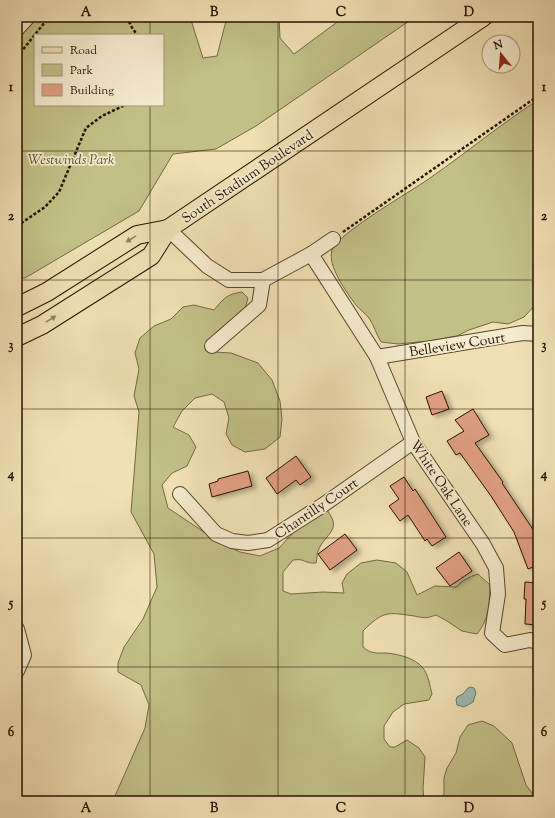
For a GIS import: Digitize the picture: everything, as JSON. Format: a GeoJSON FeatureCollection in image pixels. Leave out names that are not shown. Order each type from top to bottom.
{"type":"FeatureCollection","features":[{"type":"Feature","properties":{"kind":"main road","name":"South Stadium Boulevard"},"geometry":{"type":"LineString","coordinates":[[17,337],[42,325],[151,256],[168,229],[483,17]]}},
{"type":"Feature","properties":{"kind":"main road"},"geometry":{"type":"LineString","coordinates":[[17,308],[47,292],[137,235],[168,229]]}},
{"type":"Feature","properties":{"kind":"street"},"geometry":{"type":"LineString","coordinates":[[17,29],[28,17]]}},
{"type":"Feature","properties":{"kind":"street"},"geometry":{"type":"LineString","coordinates":[[168,229],[207,266],[229,280],[263,280],[311,254],[333,238]]}},
{"type":"Feature","properties":{"kind":"street","name":"White Oak Lane"},"geometry":{"type":"LineString","coordinates":[[311,254],[377,357],[413,442],[483,544],[496,568],[498,594],[492,633],[505,645],[530,640],[538,642]]}},
{"type":"Feature","properties":{"kind":"street"},"geometry":{"type":"LineString","coordinates":[[212,346],[258,305],[263,280]]}},
{"type":"Feature","properties":{"kind":"street","name":"Belleview Court"},"geometry":{"type":"LineString","coordinates":[[377,357],[522,333],[538,334]]}},
{"type":"Feature","properties":{"kind":"street","name":"Chantilly Court"},"geometry":{"type":"LineString","coordinates":[[180,494],[216,534],[232,541],[248,543],[268,540],[413,442]]}},
{"type":"Feature","properties":{"kind":"street"},"geometry":{"type":"LineString","coordinates":[[17,629],[24,655],[17,671]]}},
{"type":"Feature","properties":{"kind":"path"},"geometry":{"type":"LineString","coordinates":[[35,34],[49,17]]}},
{"type":"Feature","properties":{"kind":"path"},"geometry":{"type":"LineString","coordinates":[[127,17],[136,34]]}},
{"type":"Feature","properties":{"kind":"path"},"geometry":{"type":"LineString","coordinates":[[17,57],[34,36]]}},
{"type":"Feature","properties":{"kind":"path"},"geometry":{"type":"LineString","coordinates":[[333,238],[538,96]]}},
{"type":"Feature","properties":{"kind":"path"},"geometry":{"type":"LineString","coordinates":[[17,226],[45,207],[59,192],[86,128],[102,116],[123,106]]}},
{"type":"Feature","properties":{"kind":"green space","name":"Westwinds Park"},"geometry":{"type":"Polygon","coordinates":[[[28,17],[190,17],[203,58],[217,56],[227,17],[279,17],[280,38],[294,54],[344,17],[415,17],[256,126],[216,149],[173,154],[139,211],[25,278],[17,278],[17,29],[28,17]]]}},
{"type":"Feature","properties":{"kind":"green space"},"geometry":{"type":"Polygon","coordinates":[[[538,100],[538,302],[524,317],[508,324],[493,322],[469,330],[457,336],[429,341],[398,344],[381,342],[369,318],[356,305],[339,279],[332,264],[332,250],[347,233],[376,212],[430,178],[538,100]]]}},
{"type":"Feature","properties":{"kind":"green space"},"geometry":{"type":"Polygon","coordinates":[[[242,292],[248,298],[245,309],[204,346],[214,352],[231,353],[258,363],[272,380],[280,401],[282,419],[280,437],[265,449],[245,452],[232,445],[226,434],[229,418],[224,402],[212,394],[195,398],[182,411],[173,427],[189,435],[196,447],[187,466],[172,473],[162,485],[168,508],[222,544],[240,552],[260,556],[279,548],[304,518],[327,510],[331,517],[333,527],[318,551],[316,563],[293,560],[283,572],[283,591],[291,594],[323,592],[344,593],[342,583],[347,574],[361,563],[377,560],[396,563],[407,572],[417,595],[435,586],[456,587],[466,579],[478,574],[490,585],[487,616],[477,634],[462,631],[436,615],[425,618],[386,614],[370,624],[363,631],[363,647],[374,653],[396,654],[411,659],[423,668],[428,677],[432,694],[429,700],[404,704],[393,712],[384,726],[384,739],[390,747],[395,747],[407,740],[419,748],[425,757],[423,789],[424,801],[116,801],[115,796],[145,728],[149,705],[141,685],[118,672],[118,663],[124,647],[143,619],[157,587],[154,554],[131,512],[139,412],[134,396],[139,369],[135,353],[140,338],[154,326],[171,319],[183,307],[194,305],[214,310],[226,298],[233,294],[242,292]]]}},
{"type":"Feature","properties":{"kind":"green space"},"geometry":{"type":"Polygon","coordinates":[[[482,721],[494,726],[512,743],[526,785],[538,801],[439,801],[444,794],[444,778],[447,768],[456,753],[460,737],[468,725],[482,721]]]}},
{"type":"Feature","properties":{"kind":"water"},"geometry":{"type":"Polygon","coordinates":[[[471,687],[474,688],[476,693],[473,702],[464,707],[457,705],[457,697],[471,687]]]}},
{"type":"Feature","properties":{"kind":"building"},"geometry":{"type":"Polygon","coordinates":[[[442,391],[449,409],[432,415],[426,397],[442,391]]]}},
{"type":"Feature","properties":{"kind":"building"},"geometry":{"type":"Polygon","coordinates":[[[473,409],[489,435],[475,443],[503,482],[502,483],[538,537],[538,565],[528,569],[514,532],[491,496],[460,453],[456,455],[447,441],[464,431],[455,420],[473,409]]]}},
{"type":"Feature","properties":{"kind":"building"},"geometry":{"type":"Polygon","coordinates":[[[296,456],[311,477],[300,485],[296,480],[277,494],[266,478],[296,456]]]}},
{"type":"Feature","properties":{"kind":"building"},"geometry":{"type":"Polygon","coordinates":[[[248,471],[252,486],[212,497],[209,484],[218,481],[218,479],[248,471]]]}},
{"type":"Feature","properties":{"kind":"building"},"geometry":{"type":"Polygon","coordinates":[[[404,477],[413,491],[415,489],[446,537],[432,546],[427,539],[425,541],[408,515],[400,521],[389,506],[399,499],[390,486],[404,477]]]}},
{"type":"Feature","properties":{"kind":"building"},"geometry":{"type":"Polygon","coordinates":[[[345,534],[357,550],[330,570],[318,554],[345,534]]]}},
{"type":"Feature","properties":{"kind":"building"},"geometry":{"type":"Polygon","coordinates":[[[459,552],[472,571],[450,586],[436,568],[459,552]]]}},
{"type":"Feature","properties":{"kind":"building"},"geometry":{"type":"Polygon","coordinates":[[[525,582],[538,583],[538,625],[525,624],[525,582]]]}}]}
